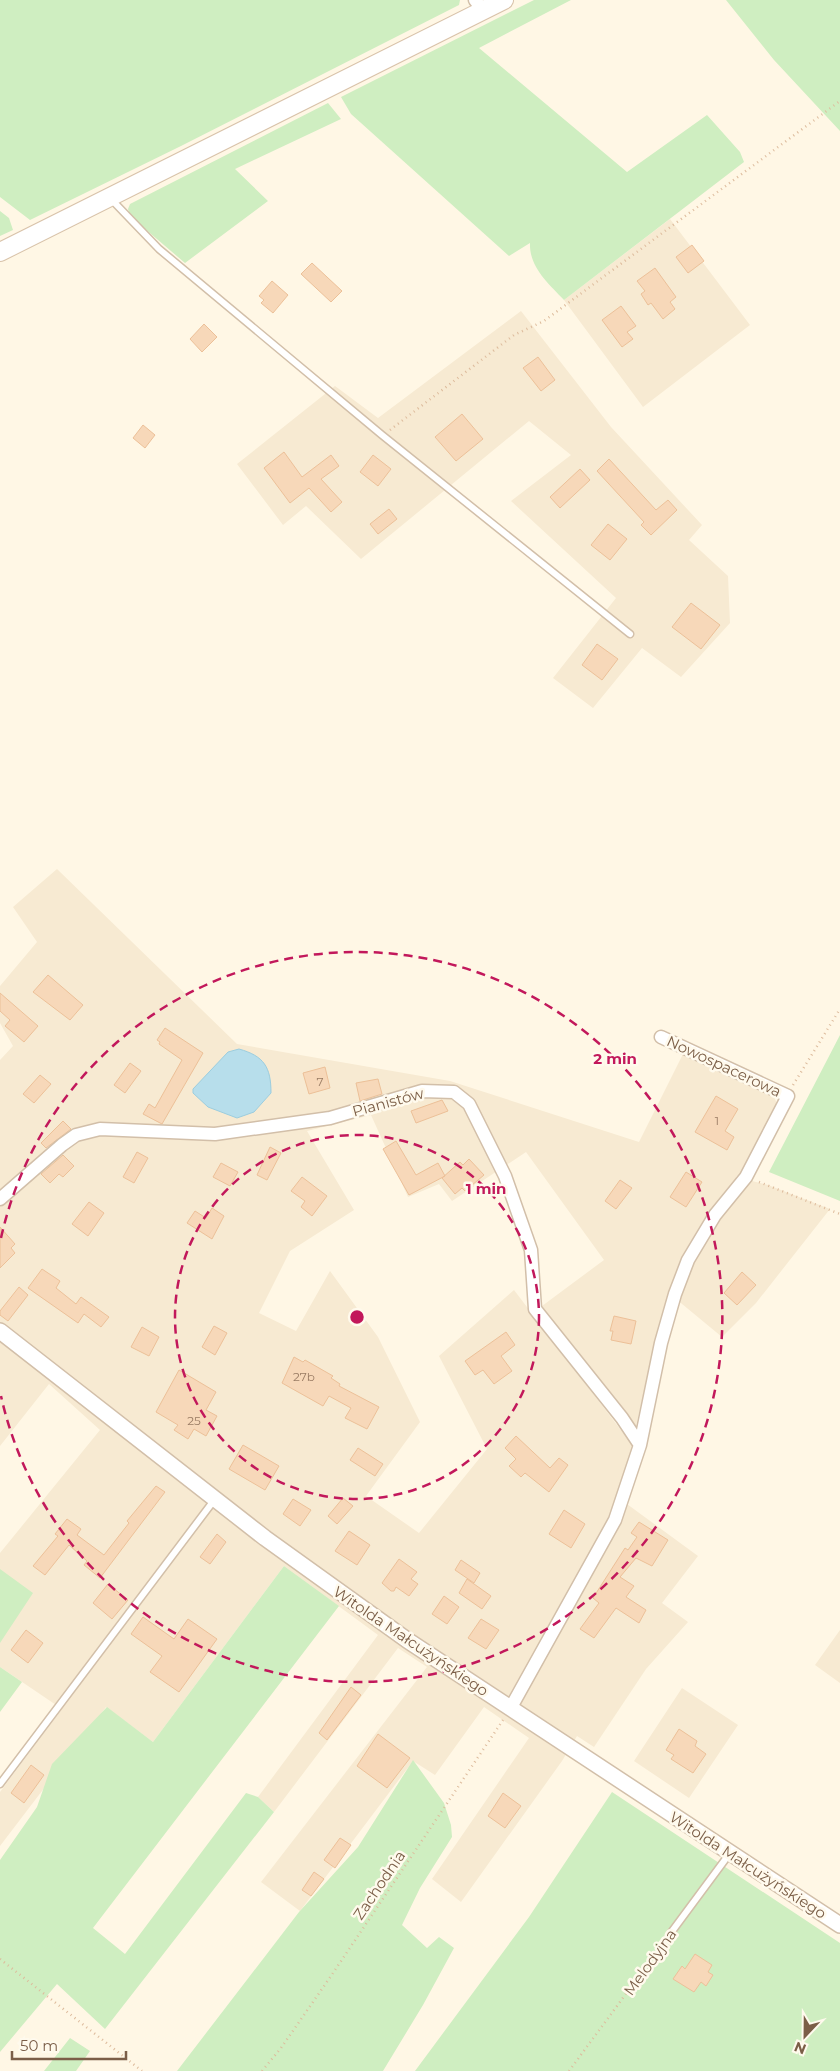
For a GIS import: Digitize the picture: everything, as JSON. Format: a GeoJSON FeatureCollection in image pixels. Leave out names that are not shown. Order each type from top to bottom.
{"type":"FeatureCollection","features":[{"type":"Feature","properties":{"kind":"main road"},"geometry":{"type":"LineString","coordinates":[[0,252],[109,198],[479,5],[504,0]]}},
{"type":"Feature","properties":{"kind":"street","name":"Nowospacerowa"},"geometry":{"type":"LineString","coordinates":[[510,1709],[615,1520],[640,1445],[661,1344],[675,1294],[688,1260],[714,1215],[746,1177],[788,1096],[661,1037]]}},
{"type":"Feature","properties":{"kind":"street","name":"Pianistów"},"geometry":{"type":"LineString","coordinates":[[0,1199],[76,1135],[100,1129],[215,1134],[330,1118],[422,1091],[454,1092],[469,1104],[505,1176],[531,1250],[535,1309],[622,1418],[640,1445]]}},
{"type":"Feature","properties":{"kind":"street","name":"Witolda Małcużyńskiego"},"geometry":{"type":"LineString","coordinates":[[0,1331],[215,1499],[331,1586],[510,1709],[840,1925]]}},
{"type":"Feature","properties":{"kind":"lane"},"geometry":{"type":"LineString","coordinates":[[109,198],[159,249],[382,435],[630,634]]}},
{"type":"Feature","properties":{"kind":"lane"},"geometry":{"type":"LineString","coordinates":[[0,1784],[215,1499]]}},
{"type":"Feature","properties":{"kind":"lane","name":"Melodyjna"},"geometry":{"type":"LineString","coordinates":[[670,1934],[730,1853]]}},
{"type":"Feature","properties":{"kind":"path"},"geometry":{"type":"LineString","coordinates":[[382,435],[514,335],[544,321],[560,310],[840,101]]}},
{"type":"Feature","properties":{"kind":"path","name":"Nowospacerowa"},"geometry":{"type":"LineString","coordinates":[[788,1096],[840,1009]]}},
{"type":"Feature","properties":{"kind":"path"},"geometry":{"type":"LineString","coordinates":[[746,1177],[840,1214]]}},
{"type":"Feature","properties":{"kind":"path","name":"Zachodnia"},"geometry":{"type":"LineString","coordinates":[[262,2071],[281,2048],[326,1984],[510,1709]]}},
{"type":"Feature","properties":{"kind":"path","name":"Melodyjna"},"geometry":{"type":"LineString","coordinates":[[569,2071],[670,1934]]}},
{"type":"Feature","properties":{"kind":"path"},"geometry":{"type":"LineString","coordinates":[[0,1959],[142,2071]]}},
{"type":"Feature","properties":{"kind":"shaded area"},"geometry":{"type":"Polygon","coordinates":[[[670,219],[750,325],[643,407],[564,300],[670,219]]]}},
{"type":"Feature","properties":{"kind":"shaded area"},"geometry":{"type":"Polygon","coordinates":[[[521,311],[611,427],[702,525],[689,540],[728,576],[730,623],[681,677],[642,648],[593,708],[553,678],[616,598],[511,501],[571,455],[529,421],[361,559],[306,506],[283,525],[237,464],[335,386],[378,418],[521,311]]]}},
{"type":"Feature","properties":{"kind":"shaded area"},"geometry":{"type":"Polygon","coordinates":[[[57,869],[237,1044],[450,1081],[639,1142],[683,1054],[774,1096],[778,1107],[741,1173],[736,1177],[768,1185],[830,1209],[756,1303],[722,1337],[670,1294],[658,1331],[635,1430],[542,1306],[604,1260],[526,1152],[452,1201],[439,1184],[408,1197],[371,1115],[307,1131],[354,1210],[290,1251],[259,1313],[296,1331],[330,1271],[378,1337],[420,1422],[366,1496],[419,1533],[487,1449],[439,1356],[514,1290],[633,1446],[616,1496],[698,1556],[662,1603],[688,1622],[646,1669],[594,1747],[577,1736],[562,1761],[461,1902],[432,1879],[529,1738],[484,1707],[435,1775],[413,1761],[300,1911],[261,1882],[427,1667],[398,1648],[274,1812],[258,1797],[378,1635],[284,1566],[153,1742],[106,1707],[0,1846],[0,1792],[62,1709],[0,1667],[0,1553],[100,1430],[49,1384],[0,1446],[0,1060],[13,1046],[0,1023],[0,986],[37,942],[13,907],[57,869]]]}},
{"type":"Feature","properties":{"kind":"shaded area"},"geometry":{"type":"Polygon","coordinates":[[[840,1630],[840,1683],[815,1665],[840,1630]]]}},
{"type":"Feature","properties":{"kind":"shaded area"},"geometry":{"type":"Polygon","coordinates":[[[682,1688],[738,1725],[689,1798],[634,1761],[682,1688]]]}},
{"type":"Feature","properties":{"kind":"green space"},"geometry":{"type":"Polygon","coordinates":[[[0,0],[460,0],[459,5],[30,220],[0,197],[0,0]]]}},
{"type":"Feature","properties":{"kind":"green space"},"geometry":{"type":"Polygon","coordinates":[[[534,0],[571,0],[479,48],[627,172],[707,115],[740,152],[744,162],[564,300],[536,267],[530,243],[509,256],[351,114],[341,97],[534,0]]]}},
{"type":"Feature","properties":{"kind":"green space"},"geometry":{"type":"Polygon","coordinates":[[[726,0],[840,0],[840,131],[774,60],[726,0]]]}},
{"type":"Feature","properties":{"kind":"green space"},"geometry":{"type":"Polygon","coordinates":[[[328,103],[341,119],[235,169],[268,201],[185,263],[130,216],[128,209],[130,204],[328,103]]]}},
{"type":"Feature","properties":{"kind":"green space"},"geometry":{"type":"Polygon","coordinates":[[[0,211],[9,218],[13,230],[0,236],[0,211]]]}},
{"type":"Feature","properties":{"kind":"green space"},"geometry":{"type":"Polygon","coordinates":[[[840,1035],[840,1201],[769,1172],[840,1035]]]}},
{"type":"Feature","properties":{"kind":"green space"},"geometry":{"type":"Polygon","coordinates":[[[284,1566],[339,1606],[93,1928],[125,1954],[246,1793],[258,1797],[274,1812],[105,2029],[57,1984],[0,2052],[0,1860],[37,1807],[52,1764],[107,1707],[153,1742],[284,1566]]]}},
{"type":"Feature","properties":{"kind":"green space"},"geometry":{"type":"Polygon","coordinates":[[[0,1569],[33,1593],[0,1643],[0,1569]]]}},
{"type":"Feature","properties":{"kind":"green space"},"geometry":{"type":"Polygon","coordinates":[[[0,1667],[22,1682],[0,1712],[0,1667]]]}},
{"type":"Feature","properties":{"kind":"green space"},"geometry":{"type":"Polygon","coordinates":[[[413,1760],[444,1803],[451,1825],[452,1837],[420,1888],[402,1925],[427,1948],[439,1937],[454,1948],[423,2005],[383,2071],[177,2071],[299,1912],[358,1847],[413,1760]]]}},
{"type":"Feature","properties":{"kind":"green space"},"geometry":{"type":"Polygon","coordinates":[[[612,1792],[840,1943],[840,2071],[415,2071],[529,1917],[612,1792]]]}},
{"type":"Feature","properties":{"kind":"green space"},"geometry":{"type":"Polygon","coordinates":[[[70,2038],[90,2051],[76,2071],[44,2071],[70,2038]]]}},
{"type":"Feature","properties":{"kind":"water"},"geometry":{"type":"Polygon","coordinates":[[[239,1049],[255,1055],[264,1064],[270,1076],[271,1093],[254,1112],[237,1118],[208,1107],[193,1093],[193,1089],[228,1052],[239,1049]]]}},
{"type":"Feature","properties":{"kind":"building"},"geometry":{"type":"Polygon","coordinates":[[[692,245],[704,261],[688,273],[676,257],[692,245]]]}},
{"type":"Feature","properties":{"kind":"building"},"geometry":{"type":"Polygon","coordinates":[[[312,263],[342,291],[331,302],[301,274],[312,263]]]}},
{"type":"Feature","properties":{"kind":"building"},"geometry":{"type":"Polygon","coordinates":[[[655,268],[676,297],[670,302],[675,309],[663,319],[651,303],[648,305],[641,294],[645,291],[637,281],[655,268]]]}},
{"type":"Feature","properties":{"kind":"building"},"geometry":{"type":"Polygon","coordinates":[[[272,281],[288,295],[273,313],[261,303],[264,300],[259,296],[272,281]]]}},
{"type":"Feature","properties":{"kind":"building"},"geometry":{"type":"Polygon","coordinates":[[[621,306],[636,326],[627,332],[633,339],[622,347],[602,320],[621,306]]]}},
{"type":"Feature","properties":{"kind":"building"},"geometry":{"type":"Polygon","coordinates":[[[204,324],[217,337],[202,352],[190,339],[204,324]]]}},
{"type":"Feature","properties":{"kind":"building"},"geometry":{"type":"Polygon","coordinates":[[[538,357],[555,380],[541,391],[523,368],[538,357]]]}},
{"type":"Feature","properties":{"kind":"building"},"geometry":{"type":"Polygon","coordinates":[[[462,414],[483,439],[456,461],[435,437],[462,414]]]}},
{"type":"Feature","properties":{"kind":"building"},"geometry":{"type":"Polygon","coordinates":[[[143,425],[155,435],[145,448],[133,438],[143,425]]]}},
{"type":"Feature","properties":{"kind":"building"},"geometry":{"type":"Polygon","coordinates":[[[284,452],[302,477],[331,455],[339,466],[321,479],[342,502],[331,512],[309,488],[290,503],[264,468],[284,452]]]}},
{"type":"Feature","properties":{"kind":"building"},"geometry":{"type":"Polygon","coordinates":[[[373,455],[391,469],[378,486],[360,472],[373,455]]]}},
{"type":"Feature","properties":{"kind":"building"},"geometry":{"type":"Polygon","coordinates":[[[609,459],[656,510],[668,500],[677,510],[651,535],[641,525],[644,522],[597,471],[609,459]]]}},
{"type":"Feature","properties":{"kind":"building"},"geometry":{"type":"Polygon","coordinates":[[[580,469],[590,480],[560,508],[550,497],[580,469]]]}},
{"type":"Feature","properties":{"kind":"building"},"geometry":{"type":"Polygon","coordinates":[[[389,509],[397,519],[378,534],[370,524],[389,509]]]}},
{"type":"Feature","properties":{"kind":"building"},"geometry":{"type":"Polygon","coordinates":[[[608,524],[627,539],[610,560],[591,545],[608,524]]]}},
{"type":"Feature","properties":{"kind":"building"},"geometry":{"type":"Polygon","coordinates":[[[691,603],[720,625],[701,649],[672,627],[691,603]]]}},
{"type":"Feature","properties":{"kind":"building"},"geometry":{"type":"Polygon","coordinates":[[[597,644],[618,659],[602,680],[582,665],[597,644]]]}},
{"type":"Feature","properties":{"kind":"building"},"geometry":{"type":"Polygon","coordinates":[[[48,975],[83,1005],[70,1020],[33,992],[48,975]]]}},
{"type":"Feature","properties":{"kind":"building"},"geometry":{"type":"Polygon","coordinates":[[[0,993],[38,1026],[24,1042],[5,1026],[10,1020],[0,1011],[0,993]]]}},
{"type":"Feature","properties":{"kind":"building"},"geometry":{"type":"Polygon","coordinates":[[[165,1028],[203,1053],[162,1124],[143,1114],[149,1104],[155,1108],[182,1060],[159,1044],[160,1042],[157,1040],[165,1028]]]}},
{"type":"Feature","properties":{"kind":"building"},"geometry":{"type":"Polygon","coordinates":[[[130,1063],[141,1071],[125,1093],[114,1085],[130,1063]]]}},
{"type":"Feature","properties":{"kind":"building"},"geometry":{"type":"Polygon","coordinates":[[[325,1067],[330,1088],[309,1094],[303,1073],[325,1067]]]}},
{"type":"Feature","properties":{"kind":"building"},"geometry":{"type":"Polygon","coordinates":[[[40,1075],[51,1084],[34,1103],[23,1094],[40,1075]]]}},
{"type":"Feature","properties":{"kind":"building"},"geometry":{"type":"Polygon","coordinates":[[[378,1079],[382,1094],[360,1101],[356,1083],[378,1079]]]}},
{"type":"Feature","properties":{"kind":"building"},"geometry":{"type":"Polygon","coordinates":[[[716,1096],[738,1109],[725,1131],[734,1137],[727,1150],[695,1132],[716,1096]]]}},
{"type":"Feature","properties":{"kind":"building"},"geometry":{"type":"Polygon","coordinates":[[[442,1100],[448,1111],[416,1123],[411,1111],[442,1100]]]}},
{"type":"Feature","properties":{"kind":"building"},"geometry":{"type":"Polygon","coordinates":[[[63,1121],[71,1129],[46,1148],[41,1143],[63,1121]]]}},
{"type":"Feature","properties":{"kind":"building"},"geometry":{"type":"Polygon","coordinates":[[[396,1141],[416,1175],[438,1163],[445,1176],[409,1195],[383,1149],[396,1141]]]}},
{"type":"Feature","properties":{"kind":"building"},"geometry":{"type":"Polygon","coordinates":[[[270,1147],[281,1153],[267,1180],[257,1175],[270,1147]]]}},
{"type":"Feature","properties":{"kind":"building"},"geometry":{"type":"Polygon","coordinates":[[[137,1152],[148,1158],[134,1183],[123,1177],[137,1152]]]}},
{"type":"Feature","properties":{"kind":"building"},"geometry":{"type":"Polygon","coordinates":[[[63,1155],[74,1166],[63,1177],[59,1174],[50,1183],[41,1174],[63,1155]]]}},
{"type":"Feature","properties":{"kind":"building"},"geometry":{"type":"Polygon","coordinates":[[[469,1159],[484,1175],[465,1191],[462,1188],[455,1194],[442,1178],[460,1162],[463,1165],[469,1159]]]}},
{"type":"Feature","properties":{"kind":"building"},"geometry":{"type":"Polygon","coordinates":[[[221,1163],[238,1172],[230,1186],[213,1177],[221,1163]]]}},
{"type":"Feature","properties":{"kind":"building"},"geometry":{"type":"Polygon","coordinates":[[[686,1172],[702,1182],[686,1207],[670,1197],[686,1172]]]}},
{"type":"Feature","properties":{"kind":"building"},"geometry":{"type":"Polygon","coordinates":[[[302,1177],[327,1196],[312,1216],[301,1207],[305,1201],[291,1191],[302,1177]]]}},
{"type":"Feature","properties":{"kind":"building"},"geometry":{"type":"Polygon","coordinates":[[[620,1180],[632,1188],[616,1209],[605,1201],[620,1180]]]}},
{"type":"Feature","properties":{"kind":"building"},"geometry":{"type":"Polygon","coordinates":[[[89,1202],[104,1213],[88,1236],[72,1224],[89,1202]]]}},
{"type":"Feature","properties":{"kind":"building"},"geometry":{"type":"Polygon","coordinates":[[[212,1208],[224,1216],[212,1239],[187,1223],[195,1211],[206,1218],[212,1208]]]}},
{"type":"Feature","properties":{"kind":"building"},"geometry":{"type":"Polygon","coordinates":[[[0,1227],[15,1244],[11,1248],[15,1253],[0,1268],[0,1227]]]}},
{"type":"Feature","properties":{"kind":"building"},"geometry":{"type":"Polygon","coordinates":[[[42,1269],[60,1281],[56,1288],[76,1304],[81,1297],[109,1317],[101,1327],[84,1314],[78,1323],[28,1288],[42,1269]]]}},
{"type":"Feature","properties":{"kind":"building"},"geometry":{"type":"Polygon","coordinates":[[[742,1272],[756,1285],[737,1305],[724,1293],[742,1272]]]}},
{"type":"Feature","properties":{"kind":"building"},"geometry":{"type":"Polygon","coordinates":[[[19,1287],[28,1295],[8,1321],[0,1315],[0,1311],[19,1287]]]}},
{"type":"Feature","properties":{"kind":"building"},"geometry":{"type":"Polygon","coordinates":[[[614,1316],[636,1321],[631,1344],[611,1340],[613,1331],[610,1331],[614,1316]]]}},
{"type":"Feature","properties":{"kind":"building"},"geometry":{"type":"Polygon","coordinates":[[[214,1326],[227,1333],[215,1355],[202,1347],[214,1326]]]}},
{"type":"Feature","properties":{"kind":"building"},"geometry":{"type":"Polygon","coordinates":[[[142,1327],[159,1337],[149,1356],[131,1347],[142,1327]]]}},
{"type":"Feature","properties":{"kind":"building"},"geometry":{"type":"Polygon","coordinates":[[[506,1332],[515,1345],[501,1356],[512,1371],[494,1384],[483,1370],[475,1375],[465,1361],[506,1332]]]}},
{"type":"Feature","properties":{"kind":"building"},"geometry":{"type":"Polygon","coordinates":[[[294,1357],[303,1362],[305,1360],[333,1376],[331,1378],[340,1384],[339,1386],[379,1407],[367,1429],[345,1418],[351,1408],[329,1396],[323,1406],[282,1383],[294,1357]]]}},
{"type":"Feature","properties":{"kind":"building"},"geometry":{"type":"Polygon","coordinates":[[[179,1370],[216,1392],[206,1410],[217,1416],[206,1436],[194,1429],[188,1439],[174,1430],[178,1425],[156,1412],[179,1370]]]}},
{"type":"Feature","properties":{"kind":"building"},"geometry":{"type":"Polygon","coordinates":[[[516,1436],[550,1468],[559,1458],[568,1465],[549,1492],[525,1473],[521,1477],[509,1466],[516,1459],[505,1448],[516,1436]]]}},
{"type":"Feature","properties":{"kind":"building"},"geometry":{"type":"Polygon","coordinates":[[[243,1445],[279,1466],[265,1490],[229,1469],[243,1445]]]}},
{"type":"Feature","properties":{"kind":"building"},"geometry":{"type":"Polygon","coordinates":[[[358,1448],[383,1464],[375,1476],[350,1460],[358,1448]]]}},
{"type":"Feature","properties":{"kind":"building"},"geometry":{"type":"Polygon","coordinates":[[[156,1486],[165,1492],[100,1578],[84,1565],[87,1561],[69,1545],[45,1575],[33,1566],[58,1536],[55,1534],[67,1519],[81,1529],[77,1535],[104,1555],[129,1523],[127,1521],[156,1486]]]}},
{"type":"Feature","properties":{"kind":"building"},"geometry":{"type":"Polygon","coordinates":[[[343,1498],[353,1506],[337,1524],[328,1516],[343,1498]]]}},
{"type":"Feature","properties":{"kind":"building"},"geometry":{"type":"Polygon","coordinates":[[[293,1499],[311,1510],[300,1526],[283,1514],[293,1499]]]}},
{"type":"Feature","properties":{"kind":"building"},"geometry":{"type":"Polygon","coordinates":[[[564,1510],[585,1524],[571,1548],[549,1534],[564,1510]]]}},
{"type":"Feature","properties":{"kind":"building"},"geometry":{"type":"Polygon","coordinates":[[[639,1522],[668,1540],[652,1566],[636,1558],[620,1577],[634,1586],[626,1597],[646,1610],[639,1623],[616,1608],[594,1638],[580,1629],[599,1603],[593,1598],[625,1548],[628,1550],[637,1537],[631,1533],[639,1522]]]}},
{"type":"Feature","properties":{"kind":"building"},"geometry":{"type":"Polygon","coordinates":[[[349,1531],[370,1545],[357,1565],[335,1551],[349,1531]]]}},
{"type":"Feature","properties":{"kind":"building"},"geometry":{"type":"Polygon","coordinates":[[[217,1534],[226,1542],[210,1564],[200,1557],[217,1534]]]}},
{"type":"Feature","properties":{"kind":"building"},"geometry":{"type":"Polygon","coordinates":[[[399,1559],[417,1572],[411,1579],[418,1584],[409,1596],[396,1587],[394,1591],[391,1591],[382,1583],[399,1559]]]}},
{"type":"Feature","properties":{"kind":"building"},"geometry":{"type":"Polygon","coordinates":[[[461,1560],[480,1573],[474,1583],[455,1570],[461,1560]]]}},
{"type":"Feature","properties":{"kind":"building"},"geometry":{"type":"Polygon","coordinates":[[[467,1579],[491,1596],[482,1609],[459,1593],[467,1579]]]}},
{"type":"Feature","properties":{"kind":"building"},"geometry":{"type":"Polygon","coordinates":[[[108,1584],[128,1600],[112,1619],[93,1603],[108,1584]]]}},
{"type":"Feature","properties":{"kind":"building"},"geometry":{"type":"Polygon","coordinates":[[[444,1596],[459,1607],[447,1624],[432,1614],[444,1596]]]}},
{"type":"Feature","properties":{"kind":"building"},"geometry":{"type":"Polygon","coordinates":[[[143,1617],[174,1639],[188,1619],[217,1639],[179,1692],[150,1672],[162,1656],[131,1634],[143,1617]]]}},
{"type":"Feature","properties":{"kind":"building"},"geometry":{"type":"Polygon","coordinates":[[[481,1619],[499,1630],[486,1649],[468,1638],[481,1619]]]}},
{"type":"Feature","properties":{"kind":"building"},"geometry":{"type":"Polygon","coordinates":[[[26,1630],[43,1643],[28,1663],[11,1650],[26,1630]]]}},
{"type":"Feature","properties":{"kind":"building"},"geometry":{"type":"Polygon","coordinates":[[[351,1687],[361,1695],[327,1740],[319,1733],[351,1687]]]}},
{"type":"Feature","properties":{"kind":"building"},"geometry":{"type":"Polygon","coordinates":[[[679,1729],[697,1741],[695,1746],[706,1754],[693,1773],[671,1759],[674,1755],[666,1750],[679,1729]]]}},
{"type":"Feature","properties":{"kind":"building"},"geometry":{"type":"Polygon","coordinates":[[[378,1734],[410,1758],[387,1788],[357,1766],[378,1734]]]}},
{"type":"Feature","properties":{"kind":"building"},"geometry":{"type":"Polygon","coordinates":[[[31,1765],[44,1775],[24,1803],[11,1793],[31,1765]]]}},
{"type":"Feature","properties":{"kind":"building"},"geometry":{"type":"Polygon","coordinates":[[[503,1793],[521,1806],[505,1828],[488,1816],[503,1793]]]}},
{"type":"Feature","properties":{"kind":"building"},"geometry":{"type":"Polygon","coordinates":[[[340,1838],[351,1845],[335,1868],[324,1860],[340,1838]]]}},
{"type":"Feature","properties":{"kind":"building"},"geometry":{"type":"Polygon","coordinates":[[[314,1872],[324,1879],[311,1896],[302,1890],[314,1872]]]}},
{"type":"Feature","properties":{"kind":"building"},"geometry":{"type":"Polygon","coordinates":[[[695,1954],[712,1965],[708,1972],[713,1975],[706,1986],[701,1982],[694,1992],[673,1979],[682,1966],[685,1969],[695,1954]]]}}]}
